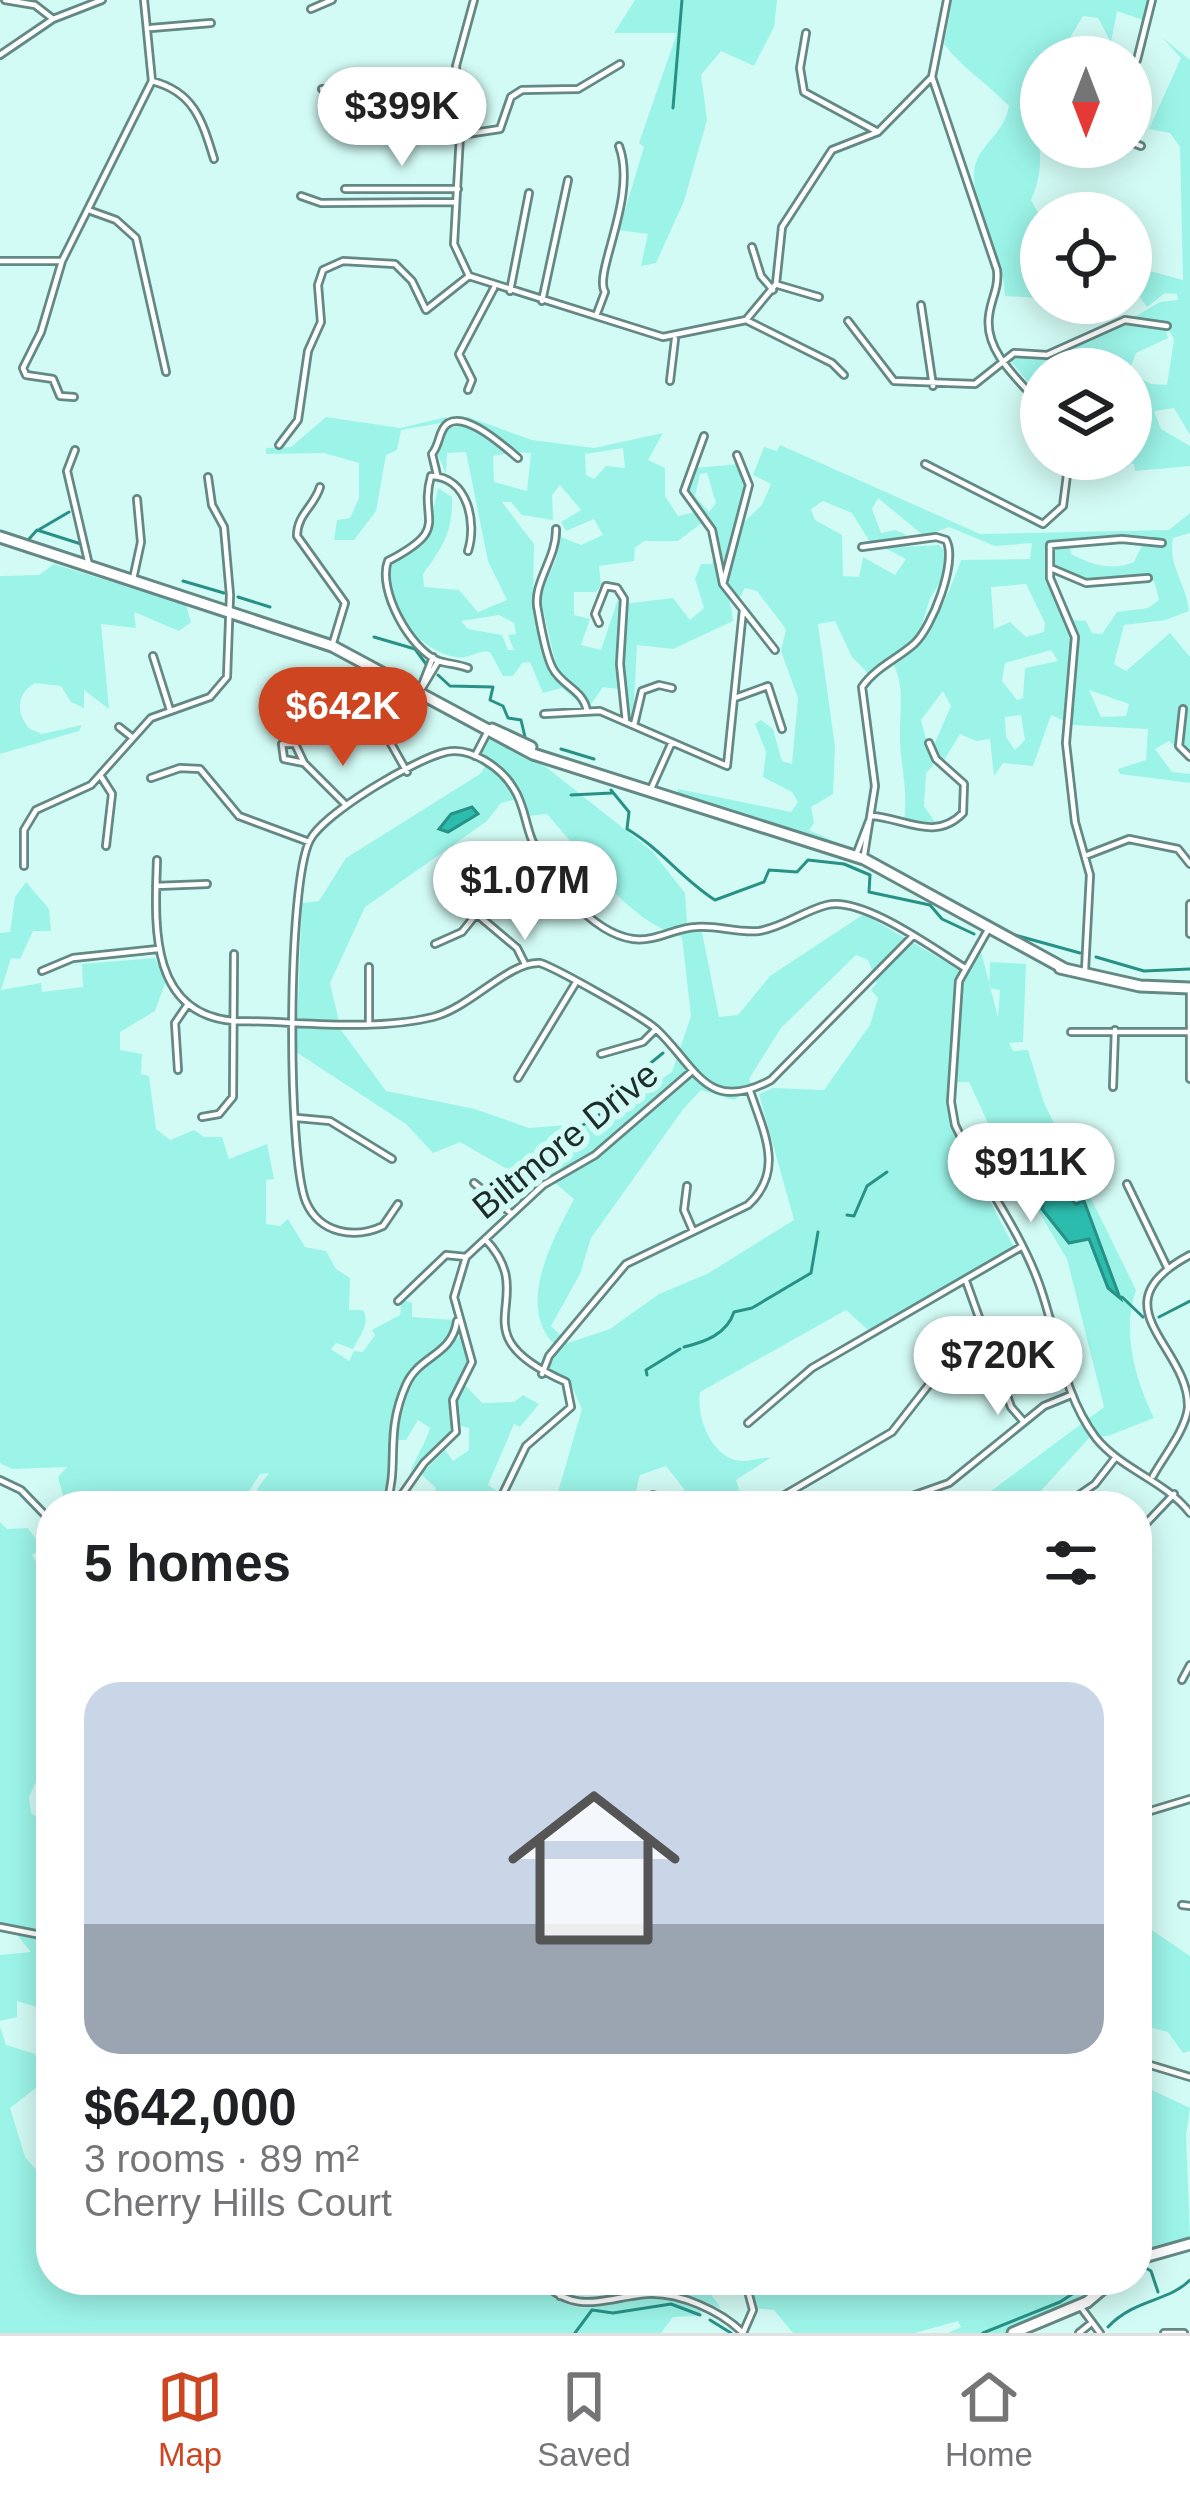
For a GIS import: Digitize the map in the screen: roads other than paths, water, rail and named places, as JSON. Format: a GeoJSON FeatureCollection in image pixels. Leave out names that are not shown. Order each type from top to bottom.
{"type":"FeatureCollection","features":[{"type":"Feature","properties":{"kind":"street"},"geometry":{"type":"LineString","coordinates":[[5,0],[35,5],[53,19]]}},
{"type":"Feature","properties":{"kind":"street"},"geometry":{"type":"LineString","coordinates":[[0,55],[53,19],[102,0]]}},
{"type":"Feature","properties":{"kind":"street"},"geometry":{"type":"LineString","coordinates":[[74,398],[60,396],[53,379],[26,375],[23,368],[41,332],[62,261],[91,212],[152,81],[144,0]]}},
{"type":"Feature","properties":{"kind":"street"},"geometry":{"type":"LineString","coordinates":[[311,9],[332,0]]}},
{"type":"Feature","properties":{"kind":"street"},"geometry":{"type":"LineString","coordinates":[[474,0],[456,66],[455,97],[460,135],[454,244],[469,276],[675,336],[746,320],[775,287],[782,226],[832,150],[878,132],[932,76]]}},
{"type":"Feature","properties":{"kind":"street"},"geometry":{"type":"LineString","coordinates":[[947,0],[932,76],[998,270],[999,291],[988,314],[992,340],[1020,381]]}},
{"type":"Feature","properties":{"kind":"street"},"geometry":{"type":"LineString","coordinates":[[1143,36],[1151,0]]}},
{"type":"Feature","properties":{"kind":"street"},"geometry":{"type":"LineString","coordinates":[[149,28],[212,23]]}},
{"type":"Feature","properties":{"kind":"street"},"geometry":{"type":"LineString","coordinates":[[806,33],[800,68],[803,92],[878,132]]}},
{"type":"Feature","properties":{"kind":"street"},"geometry":{"type":"LineString","coordinates":[[460,135],[500,129],[511,98],[522,90],[578,89],[620,64]]}},
{"type":"Feature","properties":{"kind":"street"},"geometry":{"type":"LineString","coordinates":[[152,81],[175,87],[200,112],[214,159]]}},
{"type":"Feature","properties":{"kind":"street"},"geometry":{"type":"LineString","coordinates":[[322,89],[422,87],[455,97]]}},
{"type":"Feature","properties":{"kind":"street"},"geometry":{"type":"LineString","coordinates":[[596,316],[605,292],[600,278],[626,200],[619,146]]}},
{"type":"Feature","properties":{"kind":"street"},"geometry":{"type":"LineString","coordinates":[[542,301],[568,181]]}},
{"type":"Feature","properties":{"kind":"street"},"geometry":{"type":"LineString","coordinates":[[345,189],[458,189]]}},
{"type":"Feature","properties":{"kind":"street"},"geometry":{"type":"LineString","coordinates":[[510,291],[529,193]]}},
{"type":"Feature","properties":{"kind":"street"},"geometry":{"type":"LineString","coordinates":[[301,196],[321,203],[456,202]]}},
{"type":"Feature","properties":{"kind":"street"},"geometry":{"type":"LineString","coordinates":[[91,212],[116,220],[136,238],[166,372]]}},
{"type":"Feature","properties":{"kind":"street"},"geometry":{"type":"LineString","coordinates":[[752,247],[761,276],[775,287],[819,297]]}},
{"type":"Feature","properties":{"kind":"street"},"geometry":{"type":"LineString","coordinates":[[0,260],[62,261]]}},
{"type":"Feature","properties":{"kind":"street"},"geometry":{"type":"LineString","coordinates":[[279,445],[298,420],[308,351],[321,322],[318,285],[323,270],[343,261],[395,264],[412,281],[426,310],[469,276]]}},
{"type":"Feature","properties":{"kind":"street"},"geometry":{"type":"LineString","coordinates":[[468,390],[472,380],[459,354],[494,287]]}},
{"type":"Feature","properties":{"kind":"street"},"geometry":{"type":"LineString","coordinates":[[921,305],[933,386]]}},
{"type":"Feature","properties":{"kind":"street"},"geometry":{"type":"LineString","coordinates":[[746,320],[832,363],[844,375]]}},
{"type":"Feature","properties":{"kind":"street"},"geometry":{"type":"LineString","coordinates":[[848,321],[894,381],[933,386],[975,384],[1002,360],[1024,351],[1042,356],[1059,352],[1125,320],[1167,326]]}},
{"type":"Feature","properties":{"kind":"street"},"geometry":{"type":"LineString","coordinates":[[670,380],[675,336]]}},
{"type":"Feature","properties":{"kind":"street"},"geometry":{"type":"LineString","coordinates":[[468,551],[473,535],[469,507],[459,490],[437,475],[432,454],[444,428],[454,421],[467,422],[518,458]]}},
{"type":"Feature","properties":{"kind":"street"},"geometry":{"type":"LineString","coordinates":[[704,436],[684,491],[712,530],[723,584],[775,650]]}},
{"type":"Feature","properties":{"kind":"street"},"geometry":{"type":"LineString","coordinates":[[75,450],[67,471],[89,565]]}},
{"type":"Feature","properties":{"kind":"street"},"geometry":{"type":"LineString","coordinates":[[723,584],[749,485],[737,455]]}},
{"type":"Feature","properties":{"kind":"street"},"geometry":{"type":"LineString","coordinates":[[925,464],[1043,524],[1064,506],[1067,480]]}},
{"type":"Feature","properties":{"kind":"street"},"geometry":{"type":"LineString","coordinates":[[437,475],[428,478],[430,524],[412,549],[388,561],[383,573],[385,592],[404,631],[436,659],[468,668]]}},
{"type":"Feature","properties":{"kind":"street"},"geometry":{"type":"LineString","coordinates":[[24,866],[30,817],[100,776],[152,718],[209,697],[223,685],[229,669],[230,608],[224,527],[212,505],[208,477]]}},
{"type":"Feature","properties":{"kind":"street"},"geometry":{"type":"LineString","coordinates":[[320,487],[316,502],[300,517],[297,536],[345,603],[332,646]]}},
{"type":"Feature","properties":{"kind":"street"},"geometry":{"type":"LineString","coordinates":[[133,579],[141,542],[137,499]]}},
{"type":"Feature","properties":{"kind":"street"},"geometry":{"type":"LineString","coordinates":[[556,530],[555,554],[536,594],[537,610],[553,668],[580,694],[587,711]]}},
{"type":"Feature","properties":{"kind":"street"},"geometry":{"type":"LineString","coordinates":[[0,537],[230,608],[332,646],[488,730],[580,769],[860,857],[1065,970],[1140,986],[1190,989],[1186,1032],[1190,1079]]}},
{"type":"Feature","properties":{"kind":"street"},"geometry":{"type":"LineString","coordinates":[[860,857],[872,816],[874,771],[862,687],[918,640],[950,573],[952,555],[946,540],[936,537],[862,548]]}},
{"type":"Feature","properties":{"kind":"street"},"geometry":{"type":"LineString","coordinates":[[1084,975],[1090,895],[1066,743],[1075,637],[1050,578],[1052,542],[1162,543]]}},
{"type":"Feature","properties":{"kind":"street"},"geometry":{"type":"LineString","coordinates":[[1053,569],[1086,583],[1148,578]]}},
{"type":"Feature","properties":{"kind":"street"},"geometry":{"type":"LineString","coordinates":[[599,622],[595,614],[600,592],[606,586],[617,589],[624,598],[620,664],[626,722]]}},
{"type":"Feature","properties":{"kind":"street"},"geometry":{"type":"LineString","coordinates":[[544,714],[587,711],[626,722],[727,766],[743,610]]}},
{"type":"Feature","properties":{"kind":"street"},"geometry":{"type":"LineString","coordinates":[[153,656],[170,710]]}},
{"type":"Feature","properties":{"kind":"street"},"geometry":{"type":"LineString","coordinates":[[420,690],[436,659]]}},
{"type":"Feature","properties":{"kind":"street"},"geometry":{"type":"LineString","coordinates":[[314,684],[376,717],[407,772]]}},
{"type":"Feature","properties":{"kind":"street"},"geometry":{"type":"LineString","coordinates":[[634,725],[642,692],[658,685],[672,688]]}},
{"type":"Feature","properties":{"kind":"street"},"geometry":{"type":"LineString","coordinates":[[735,698],[768,686],[782,729]]}},
{"type":"Feature","properties":{"kind":"street"},"geometry":{"type":"LineString","coordinates":[[1183,709],[1179,746],[1190,758]]}},
{"type":"Feature","properties":{"kind":"street"},"geometry":{"type":"LineString","coordinates":[[119,727],[133,738]]}},
{"type":"Feature","properties":{"kind":"street"},"geometry":{"type":"LineString","coordinates":[[475,756],[488,730]]}},
{"type":"Feature","properties":{"kind":"street"},"geometry":{"type":"LineString","coordinates":[[650,791],[672,742]]}},
{"type":"Feature","properties":{"kind":"street"},"geometry":{"type":"LineString","coordinates":[[872,816],[911,828],[952,823],[963,813],[964,784],[935,759],[929,743]]}},
{"type":"Feature","properties":{"kind":"street"},"geometry":{"type":"LineString","coordinates":[[398,1204],[390,1221],[369,1232],[346,1233],[324,1224],[304,1197],[290,1021],[302,868],[309,842],[346,807],[450,751],[475,756],[516,790],[533,844],[553,876],[619,935],[647,939],[697,926],[756,931],[842,904],[913,936],[965,968]]}},
{"type":"Feature","properties":{"kind":"street"},"geometry":{"type":"LineString","coordinates":[[304,763],[346,807]]}},
{"type":"Feature","properties":{"kind":"street"},"geometry":{"type":"LineString","coordinates":[[151,778],[180,768],[200,770],[242,818],[275,825],[309,842]]}},
{"type":"Feature","properties":{"kind":"street"},"geometry":{"type":"LineString","coordinates":[[100,776],[112,794],[106,846]]}},
{"type":"Feature","properties":{"kind":"street"},"geometry":{"type":"LineString","coordinates":[[1085,856],[1129,839],[1178,849],[1190,864]]}},
{"type":"Feature","properties":{"kind":"street"},"geometry":{"type":"LineString","coordinates":[[157,860],[153,926],[158,949],[188,1004],[206,1016],[234,1021],[406,1022],[451,1012],[524,964],[550,965],[656,1029],[691,1072],[727,1092],[750,1091],[771,1080],[913,936]]}},
{"type":"Feature","properties":{"kind":"street"},"geometry":{"type":"LineString","coordinates":[[156,886],[207,884]]}},
{"type":"Feature","properties":{"kind":"street"},"geometry":{"type":"LineString","coordinates":[[448,890],[474,917],[517,948],[524,964]]}},
{"type":"Feature","properties":{"kind":"street"},"geometry":{"type":"LineString","coordinates":[[1190,904],[1190,934]]}},
{"type":"Feature","properties":{"kind":"street"},"geometry":{"type":"LineString","coordinates":[[435,944],[462,932],[474,917]]}},
{"type":"Feature","properties":{"kind":"street"},"geometry":{"type":"LineString","coordinates":[[988,930],[965,968],[956,1000],[953,1120],[1038,1279],[1071,1395],[1098,1440],[1174,1494],[1190,1513]]}},
{"type":"Feature","properties":{"kind":"street"},"geometry":{"type":"LineString","coordinates":[[41,971],[74,958],[158,949]]}},
{"type":"Feature","properties":{"kind":"street"},"geometry":{"type":"LineString","coordinates":[[202,1117],[220,1114],[233,1096],[234,954]]}},
{"type":"Feature","properties":{"kind":"street"},"geometry":{"type":"LineString","coordinates":[[369,968],[369,1022]]}},
{"type":"Feature","properties":{"kind":"street"},"geometry":{"type":"LineString","coordinates":[[518,1078],[575,984]]}},
{"type":"Feature","properties":{"kind":"street"},"geometry":{"type":"LineString","coordinates":[[178,1070],[175,1023],[188,1004]]}},
{"type":"Feature","properties":{"kind":"street"},"geometry":{"type":"LineString","coordinates":[[602,1054],[643,1042],[656,1029]]}},
{"type":"Feature","properties":{"kind":"street"},"geometry":{"type":"LineString","coordinates":[[1113,1088],[1115,1030]]}},
{"type":"Feature","properties":{"kind":"street"},"geometry":{"type":"LineString","coordinates":[[1071,1032],[1186,1032]]}},
{"type":"Feature","properties":{"kind":"street","name":"Biltmore Drive"},"geometry":{"type":"LineString","coordinates":[[405,1491],[424,1463],[450,1444],[456,1432],[453,1400],[472,1362],[455,1287],[466,1257],[543,1185],[595,1155],[691,1072]]}},
{"type":"Feature","properties":{"kind":"street"},"geometry":{"type":"LineString","coordinates":[[542,1374],[549,1356],[626,1264],[748,1205],[764,1191],[770,1153],[750,1091]]}},
{"type":"Feature","properties":{"kind":"street"},"geometry":{"type":"LineString","coordinates":[[297,1118],[330,1121],[392,1159]]}},
{"type":"Feature","properties":{"kind":"street"},"geometry":{"type":"LineString","coordinates":[[474,1184],[511,1213]]}},
{"type":"Feature","properties":{"kind":"street"},"geometry":{"type":"LineString","coordinates":[[1127,1184],[1167,1267]]}},
{"type":"Feature","properties":{"kind":"street"},"geometry":{"type":"LineString","coordinates":[[687,1186],[684,1210],[693,1231]]}},
{"type":"Feature","properties":{"kind":"street"},"geometry":{"type":"LineString","coordinates":[[485,1239],[507,1272],[509,1342],[520,1358],[542,1374],[566,1382],[573,1402],[526,1446],[504,1491]]}},
{"type":"Feature","properties":{"kind":"street"},"geometry":{"type":"LineString","coordinates":[[748,1423],[812,1368],[1021,1247]]}},
{"type":"Feature","properties":{"kind":"street"},"geometry":{"type":"LineString","coordinates":[[398,1301],[446,1255],[466,1257]]}},
{"type":"Feature","properties":{"kind":"street"},"geometry":{"type":"LineString","coordinates":[[1153,1478],[1189,1407],[1188,1387],[1148,1303],[1153,1283],[1167,1267],[1190,1255]]}},
{"type":"Feature","properties":{"kind":"street"},"geometry":{"type":"LineString","coordinates":[[966,1281],[1011,1407],[1024,1423]]}},
{"type":"Feature","properties":{"kind":"street","name":"Biltmore Drive"},"geometry":{"type":"LineString","coordinates":[[390,1491],[392,1421],[412,1372],[450,1343],[458,1315]]}},
{"type":"Feature","properties":{"kind":"street"},"geometry":{"type":"LineString","coordinates":[[792,1491],[892,1432],[938,1373],[994,1355]]}},
{"type":"Feature","properties":{"kind":"street"},"geometry":{"type":"LineString","coordinates":[[926,1491],[949,1483],[1024,1423],[1071,1395]]}},
{"type":"Feature","properties":{"kind":"street"},"geometry":{"type":"LineString","coordinates":[[1085,1491],[1116,1457]]}},
{"type":"Feature","properties":{"kind":"street"},"geometry":{"type":"LineString","coordinates":[[0,1480],[21,1490],[36,1506]]}},
{"type":"Feature","properties":{"kind":"street"},"geometry":{"type":"LineString","coordinates":[[1152,1517],[1174,1494]]}},
{"type":"Feature","properties":{"kind":"street"},"geometry":{"type":"LineString","coordinates":[[1182,1680],[1190,1665]]}},
{"type":"Feature","properties":{"kind":"street"},"geometry":{"type":"LineString","coordinates":[[1152,1810],[1190,1798]]}},
{"type":"Feature","properties":{"kind":"street"},"geometry":{"type":"LineString","coordinates":[[0,1927],[36,1934]]}},
{"type":"Feature","properties":{"kind":"street"},"geometry":{"type":"LineString","coordinates":[[1152,2066],[1190,2077]]}},
{"type":"Feature","properties":{"kind":"street"},"geometry":{"type":"LineString","coordinates":[[1152,2254],[1190,2244]]}},
{"type":"Feature","properties":{"kind":"street"},"geometry":{"type":"LineString","coordinates":[[560,2296],[596,2305],[663,2295],[719,2315],[743,2333],[753,2310],[749,2295]]}},
{"type":"Feature","properties":{"kind":"street"},"geometry":{"type":"LineString","coordinates":[[1013,2333],[1080,2306],[1094,2295]]}},
{"type":"Feature","properties":{"kind":"street"},"geometry":{"type":"LineString","coordinates":[[1080,2306],[1089,2326],[1100,2333]]}},
{"type":"Feature","properties":{"kind":"street"},"geometry":{"type":"LineString","coordinates":[[1079,2333],[1089,2326]]}},
{"type":"Feature","properties":{"kind":"street"},"geometry":{"type":"LineString","coordinates":[[1164,2333],[1184,2333]]}},
{"type":"Feature","properties":{"kind":"waterway"},"geometry":{"type":"LineString","coordinates":[[673,108],[682,0]]}},
{"type":"Feature","properties":{"kind":"waterway"},"geometry":{"type":"LineString","coordinates":[[40,529],[69,512]]}},
{"type":"Feature","properties":{"kind":"waterway"},"geometry":{"type":"LineString","coordinates":[[29,539],[37,530],[81,544]]}},
{"type":"Feature","properties":{"kind":"waterway"},"geometry":{"type":"LineString","coordinates":[[183,581],[224,593]]}},
{"type":"Feature","properties":{"kind":"waterway"},"geometry":{"type":"LineString","coordinates":[[238,597],[270,607]]}},
{"type":"Feature","properties":{"kind":"waterway"},"geometry":{"type":"LineString","coordinates":[[374,637],[415,649],[426,664]]}},
{"type":"Feature","properties":{"kind":"waterway"},"geometry":{"type":"LineString","coordinates":[[438,675],[450,686],[493,687],[490,700],[503,706],[508,718],[521,720],[525,737]]}},
{"type":"Feature","properties":{"kind":"waterway"},"geometry":{"type":"LineString","coordinates":[[561,749],[594,759]]}},
{"type":"Feature","properties":{"kind":"waterway"},"geometry":{"type":"LineString","coordinates":[[611,790],[629,812],[627,829],[715,900],[764,882],[769,870],[797,872],[808,860],[844,864],[870,875],[869,892],[930,905],[942,919],[974,934]]}},
{"type":"Feature","properties":{"kind":"waterway"},"geometry":{"type":"LineString","coordinates":[[571,795],[612,793]]}},
{"type":"Feature","properties":{"kind":"waterway"},"geometry":{"type":"LineString","coordinates":[[1011,934],[1080,953]]}},
{"type":"Feature","properties":{"kind":"waterway"},"geometry":{"type":"LineString","coordinates":[[1096,957],[1144,971],[1190,969]]}},
{"type":"Feature","properties":{"kind":"waterway"},"geometry":{"type":"LineString","coordinates":[[583,1125],[605,1111],[610,1099],[624,1095],[636,1075],[663,1053]]}},
{"type":"Feature","properties":{"kind":"waterway"},"geometry":{"type":"LineString","coordinates":[[847,1215],[854,1216],[867,1186],[887,1172]]}},
{"type":"Feature","properties":{"kind":"waterway"},"geometry":{"type":"LineString","coordinates":[[684,1347],[714,1336],[734,1312],[752,1308],[811,1273],[818,1232]]}},
{"type":"Feature","properties":{"kind":"waterway"},"geometry":{"type":"LineString","coordinates":[[1122,1297],[1143,1317]]}},
{"type":"Feature","properties":{"kind":"waterway"},"geometry":{"type":"LineString","coordinates":[[1159,1317],[1190,1301]]}},
{"type":"Feature","properties":{"kind":"waterway"},"geometry":{"type":"LineString","coordinates":[[647,1375],[646,1370],[680,1349]]}},
{"type":"Feature","properties":{"kind":"waterway"},"geometry":{"type":"LineString","coordinates":[[1152,2274],[1158,2292]]}},
{"type":"Feature","properties":{"kind":"waterway"},"geometry":{"type":"LineString","coordinates":[[1108,2327],[1190,2280]]}},
{"type":"Feature","properties":{"kind":"waterway"},"geometry":{"type":"LineString","coordinates":[[983,2333],[1071,2295]]}},
{"type":"Feature","properties":{"kind":"waterway"},"geometry":{"type":"LineString","coordinates":[[575,2333],[592,2310],[613,2313],[671,2304],[700,2315]]}},
{"type":"Feature","properties":{"kind":"waterway"},"geometry":{"type":"LineString","coordinates":[[710,2320],[731,2333]]}}]}
